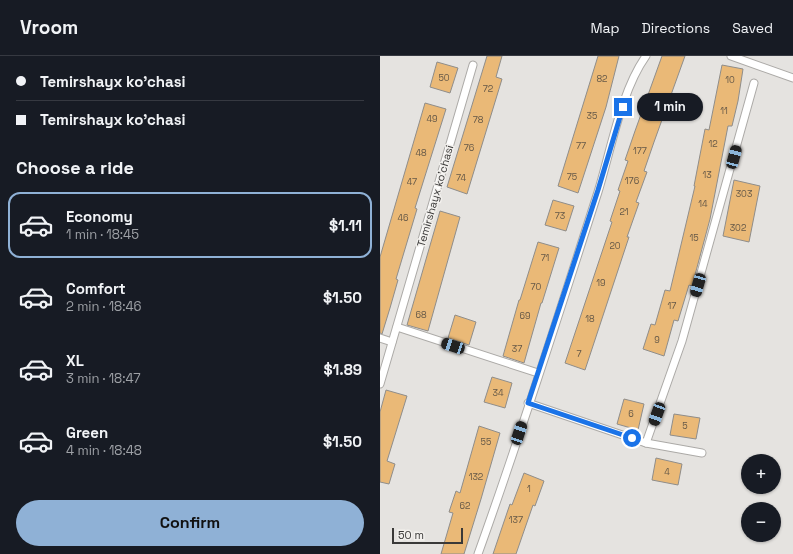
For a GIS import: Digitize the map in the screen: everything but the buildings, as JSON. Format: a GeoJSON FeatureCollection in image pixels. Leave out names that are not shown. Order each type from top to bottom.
{"type":"FeatureCollection","features":[{"type":"Feature","properties":{"kind":"street"},"geometry":{"type":"LineString","coordinates":[[478,554],[598,190],[623,107],[640,65],[646,56]]}},
{"type":"Feature","properties":{"kind":"street"},"geometry":{"type":"LineString","coordinates":[[731,56],[793,78]]}},
{"type":"Feature","properties":{"kind":"street","name":"Temirshayx ko'chasi"},"geometry":{"type":"LineString","coordinates":[[380,384],[473,65]]}},
{"type":"Feature","properties":{"kind":"street"},"geometry":{"type":"LineString","coordinates":[[646,443],[682,341],[754,83]]}},
{"type":"Feature","properties":{"kind":"street"},"geometry":{"type":"LineString","coordinates":[[396,327],[538,374]]}},
{"type":"Feature","properties":{"kind":"street"},"geometry":{"type":"LineString","coordinates":[[380,338],[392,342]]}},
{"type":"Feature","properties":{"kind":"street"},"geometry":{"type":"LineString","coordinates":[[528,403],[646,443],[702,453]]}},
{"type":"Feature","properties":{"kind":"route"},"geometry":{"type":"LineString","coordinates":[[623,107],[598,190],[528,403],[632,438]]}}]}
